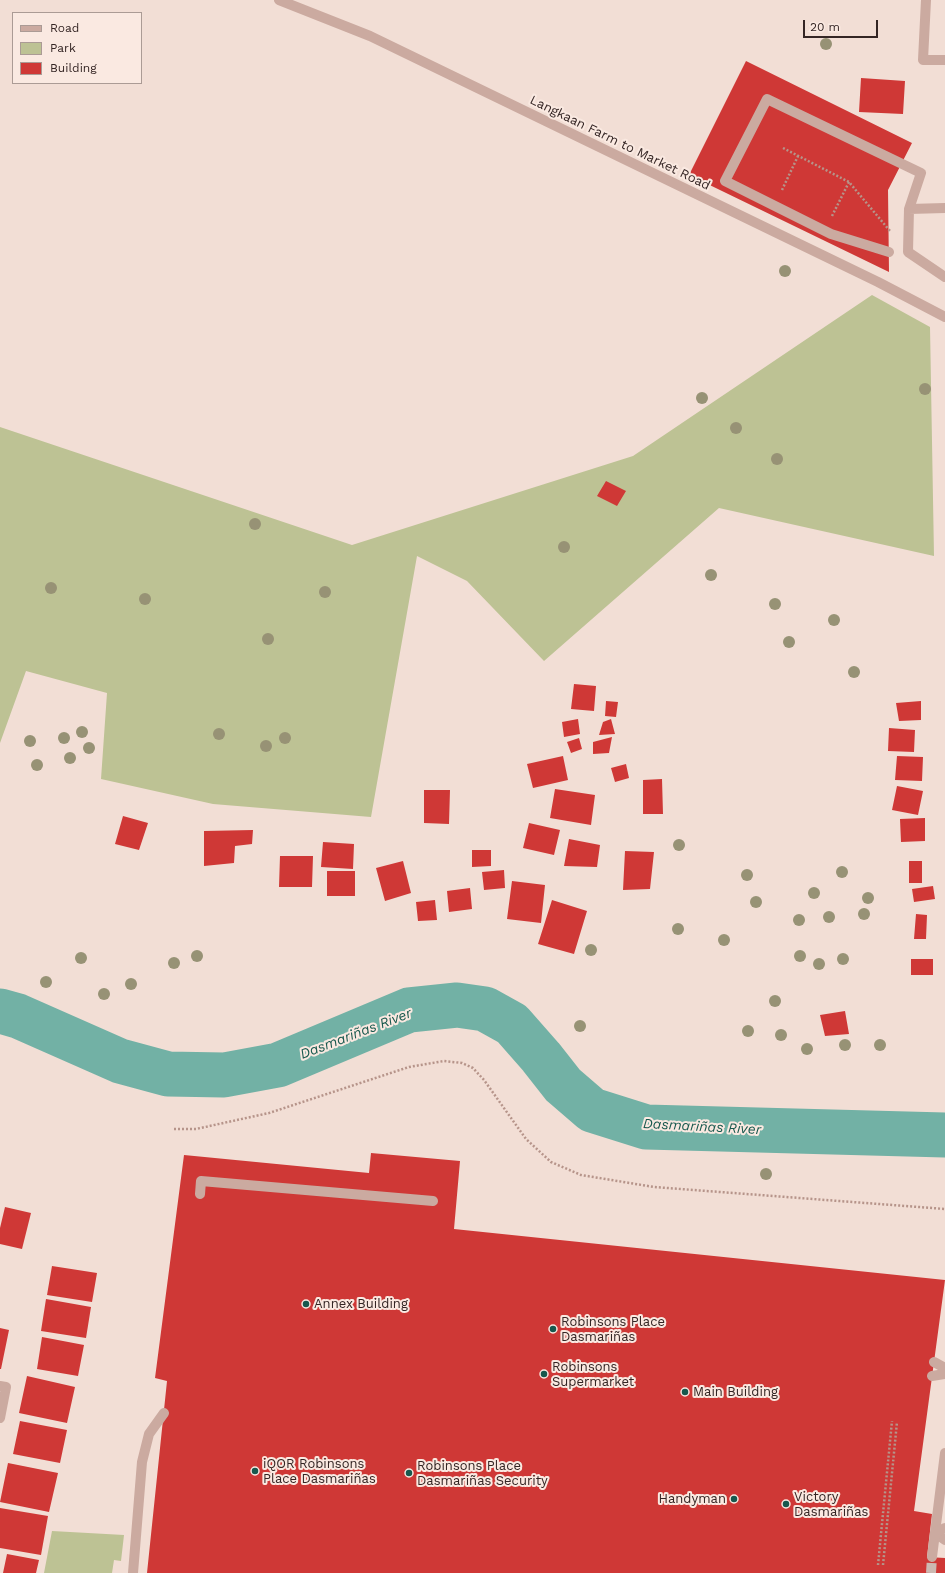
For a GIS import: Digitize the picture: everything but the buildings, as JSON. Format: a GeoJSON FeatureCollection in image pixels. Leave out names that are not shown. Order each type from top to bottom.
{"type":"FeatureCollection","features":[{"type":"Feature","properties":{"kind":"street","name":"Langkaan Farm to Market Road"},"geometry":{"type":"LineString","coordinates":[[279,0],[370,36],[878,282],[945,317]]}},
{"type":"Feature","properties":{"kind":"street"},"geometry":{"type":"LineString","coordinates":[[926,0],[923,60],[945,60]]}},
{"type":"Feature","properties":{"kind":"street"},"geometry":{"type":"LineString","coordinates":[[889,252],[831,234],[725,181],[767,99],[921,172],[909,209],[908,252],[945,277]]}},
{"type":"Feature","properties":{"kind":"street"},"geometry":{"type":"LineString","coordinates":[[909,209],[945,208]]}},
{"type":"Feature","properties":{"kind":"street"},"geometry":{"type":"LineString","coordinates":[[200,1194],[201,1181],[433,1201]]}},
{"type":"Feature","properties":{"kind":"street"},"geometry":{"type":"LineString","coordinates":[[934,1362],[945,1368]]}},
{"type":"Feature","properties":{"kind":"street"},"geometry":{"type":"LineString","coordinates":[[932,1376],[945,1374]]}},
{"type":"Feature","properties":{"kind":"street"},"geometry":{"type":"LineString","coordinates":[[0,1386],[6,1387],[0,1418]]}},
{"type":"Feature","properties":{"kind":"street"},"geometry":{"type":"LineString","coordinates":[[134,1572],[142,1462],[149,1434],[164,1413]]}},
{"type":"Feature","properties":{"kind":"street"},"geometry":{"type":"LineString","coordinates":[[932,1558],[945,1454]]}},
{"type":"Feature","properties":{"kind":"street"},"geometry":{"type":"LineString","coordinates":[[935,1533],[945,1528]]}},
{"type":"Feature","properties":{"kind":"street"},"geometry":{"type":"LineString","coordinates":[[935,1533],[945,1540]]}},
{"type":"Feature","properties":{"kind":"path"},"geometry":{"type":"LineString","coordinates":[[783,148],[849,182],[889,231]]}},
{"type":"Feature","properties":{"kind":"path"},"geometry":{"type":"LineString","coordinates":[[780,193],[798,156]]}},
{"type":"Feature","properties":{"kind":"path"},"geometry":{"type":"LineString","coordinates":[[831,218],[849,182]]}},
{"type":"Feature","properties":{"kind":"path"},"geometry":{"type":"LineString","coordinates":[[174,1128],[196,1129],[269,1113],[409,1067],[444,1061],[462,1063],[472,1068],[484,1080],[526,1139],[551,1162],[581,1175],[654,1187],[945,1209]]}},
{"type":"Feature","properties":{"kind":"path"},"geometry":{"type":"LineString","coordinates":[[878,1565],[892,1421]]}},
{"type":"Feature","properties":{"kind":"path"},"geometry":{"type":"LineString","coordinates":[[884,1566],[897,1422]]}},
{"type":"Feature","properties":{"kind":"green space"},"geometry":{"type":"Polygon","coordinates":[[[872,295],[930,327],[934,556],[719,508],[544,661],[467,581],[417,556],[371,817],[213,804],[101,779],[107,693],[26,671],[0,743],[0,427],[352,545],[633,456],[872,295]]]}},
{"type":"Feature","properties":{"kind":"green space"},"geometry":{"type":"Polygon","coordinates":[[[52,1531],[124,1535],[121,1561],[114,1560],[112,1573],[44,1573],[52,1531]]]}},
{"type":"Feature","properties":{"kind":"waterway","name":"Dasmariñas River"},"geometry":{"type":"LineString","coordinates":[[0,1011],[18,1016],[120,1061],[168,1074],[224,1075],[278,1065],[409,1010],[457,1005],[485,1009],[512,1024],[563,1085],[592,1110],[646,1127],[945,1135]]}},
{"type":"Feature","properties":{"kind":"tunnel"},"geometry":{"type":"LineString","coordinates":[[931,1573],[932,1557]]}},
{"type":"Feature","properties":{"kind":"place","name":"Annex Building"},"geometry":{"type":"Point","coordinates":[306,1304]}},
{"type":"Feature","properties":{"kind":"place","name":"Robinsons Place Dasmariñas"},"geometry":{"type":"Point","coordinates":[553,1329]}},
{"type":"Feature","properties":{"kind":"place","name":"Robinsons Supermarket"},"geometry":{"type":"Point","coordinates":[544,1374]}},
{"type":"Feature","properties":{"kind":"place","name":"Main Building"},"geometry":{"type":"Point","coordinates":[685,1392]}},
{"type":"Feature","properties":{"kind":"place","name":"iQOR Robinsons Place Dasmariñas"},"geometry":{"type":"Point","coordinates":[255,1471]}},
{"type":"Feature","properties":{"kind":"place","name":"Robinsons Place Dasmariñas Security"},"geometry":{"type":"Point","coordinates":[409,1473]}},
{"type":"Feature","properties":{"kind":"place","name":"Handyman"},"geometry":{"type":"Point","coordinates":[734,1499]}},
{"type":"Feature","properties":{"kind":"place","name":"Victory Dasmariñas"},"geometry":{"type":"Point","coordinates":[786,1504]}}]}
